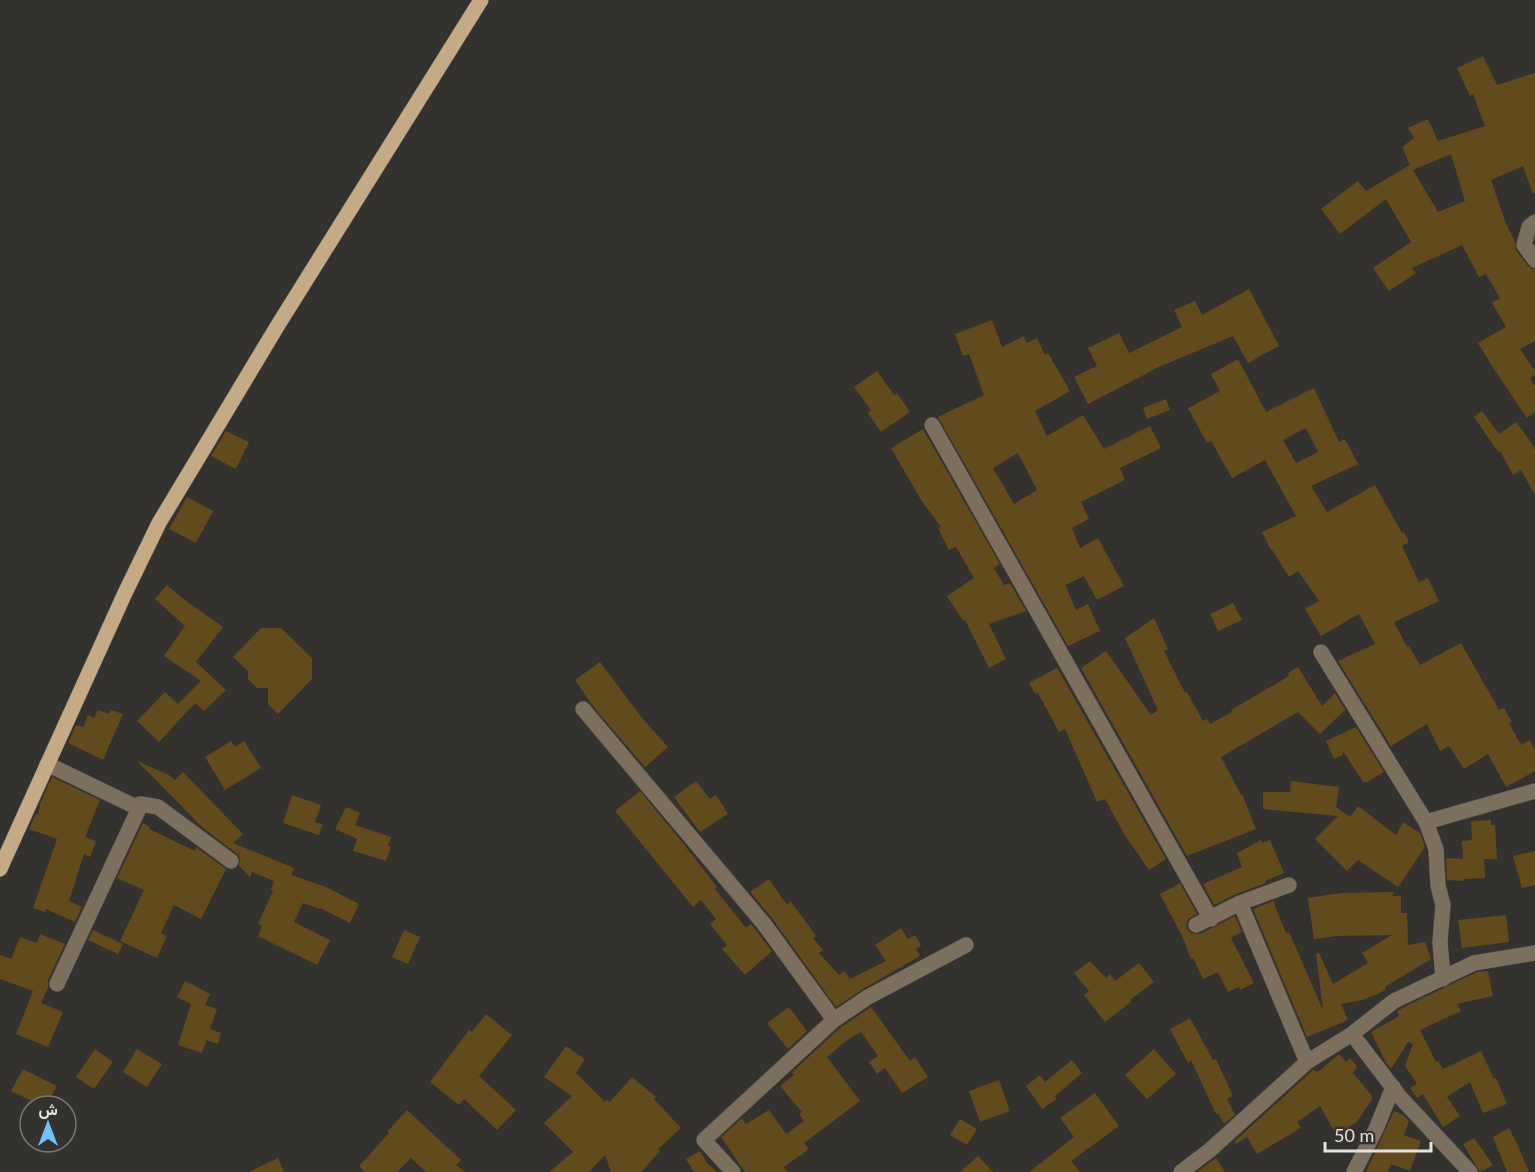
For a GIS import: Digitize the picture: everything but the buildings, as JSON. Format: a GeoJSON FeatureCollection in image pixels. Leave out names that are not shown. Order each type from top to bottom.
{"type":"FeatureCollection","features":[{"type":"Feature","properties":{"kind":"main road"},"geometry":{"type":"LineString","coordinates":[[0,869],[159,523],[278,325],[481,0]]}},
{"type":"Feature","properties":{"kind":"street"},"geometry":{"type":"LineString","coordinates":[[1535,222],[1529,227],[1524,244],[1535,260]]}},
{"type":"Feature","properties":{"kind":"street"},"geometry":{"type":"LineString","coordinates":[[932,425],[1211,919]]}},
{"type":"Feature","properties":{"kind":"street"},"geometry":{"type":"LineString","coordinates":[[1321,652],[1426,822],[1436,849],[1438,886],[1443,905],[1440,942],[1443,979]]}},
{"type":"Feature","properties":{"kind":"street"},"geometry":{"type":"LineString","coordinates":[[583,709],[764,924],[834,1020]]}},
{"type":"Feature","properties":{"kind":"street"},"geometry":{"type":"LineString","coordinates":[[48,764],[134,807],[141,804],[158,807],[231,861]]}},
{"type":"Feature","properties":{"kind":"street"},"geometry":{"type":"LineString","coordinates":[[1426,822],[1535,791]]}},
{"type":"Feature","properties":{"kind":"street"},"geometry":{"type":"LineString","coordinates":[[57,984],[141,804]]}},
{"type":"Feature","properties":{"kind":"street"},"geometry":{"type":"LineString","coordinates":[[1196,926],[1240,903],[1289,885]]}},
{"type":"Feature","properties":{"kind":"street"},"geometry":{"type":"LineString","coordinates":[[1240,903],[1307,1062]]}},
{"type":"Feature","properties":{"kind":"street"},"geometry":{"type":"LineString","coordinates":[[733,1172],[704,1140],[834,1020],[868,997],[966,945]]}},
{"type":"Feature","properties":{"kind":"street"},"geometry":{"type":"LineString","coordinates":[[1180,1172],[1209,1150],[1307,1062],[1352,1034],[1394,1001],[1474,963],[1535,953]]}},
{"type":"Feature","properties":{"kind":"street"},"geometry":{"type":"LineString","coordinates":[[1352,1034],[1393,1087],[1470,1172]]}},
{"type":"Feature","properties":{"kind":"street"},"geometry":{"type":"LineString","coordinates":[[1354,1172],[1383,1114],[1393,1087]]}}]}
